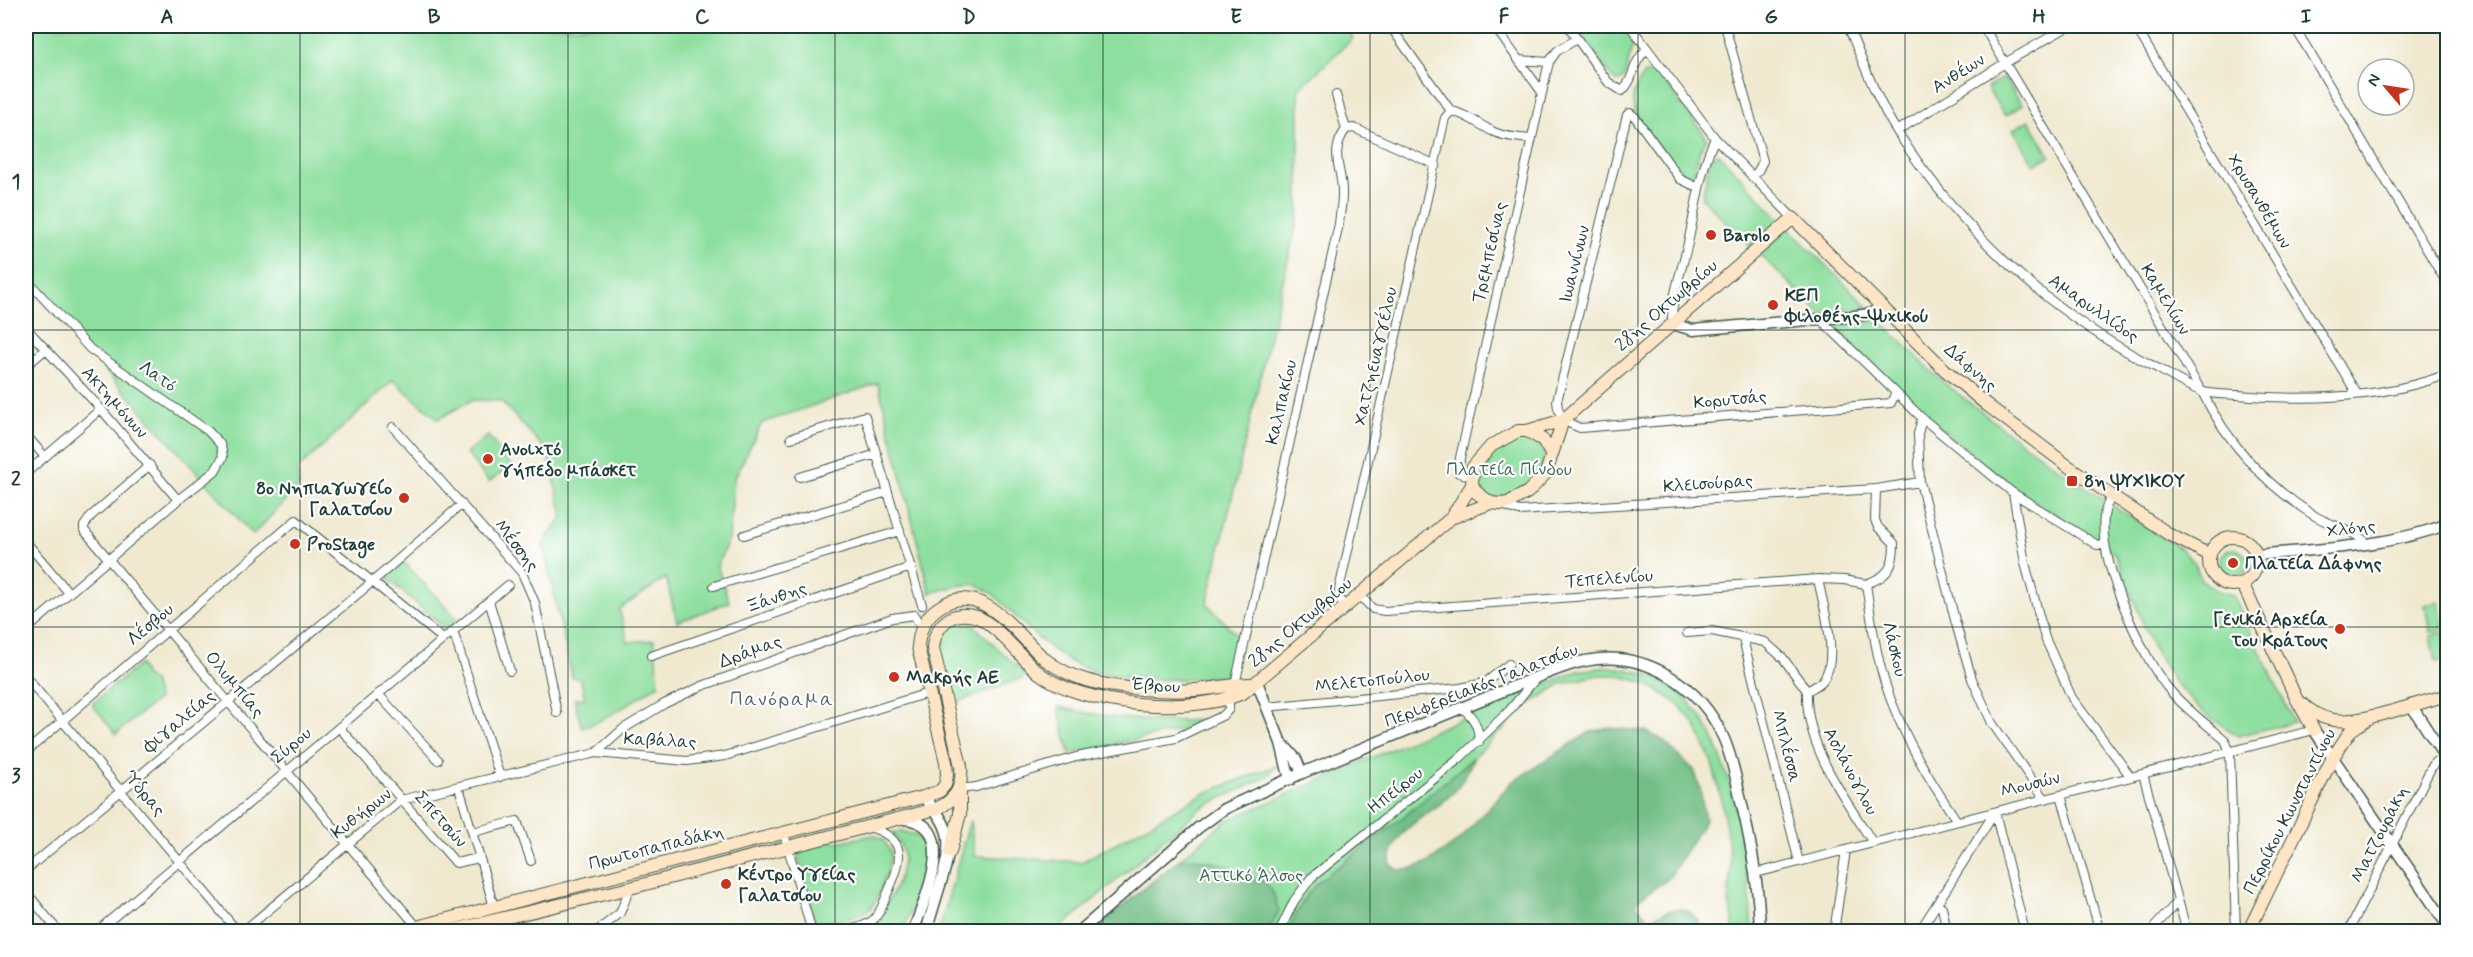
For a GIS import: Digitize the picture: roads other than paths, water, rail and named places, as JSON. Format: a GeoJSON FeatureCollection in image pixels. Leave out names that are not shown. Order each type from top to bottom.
{"type":"FeatureCollection","features":[{"type":"Feature","properties":{"kind":"main road","name":"28ης Οκτωβρίου"},"geometry":{"type":"LineString","coordinates":[[1257,686],[1451,518],[1472,480],[1478,459],[1491,446],[1509,434],[1563,420],[1793,218]]}},
{"type":"Feature","properties":{"kind":"main road","name":"Δάφνης"},"geometry":{"type":"LineString","coordinates":[[1793,218],[1944,370],[2050,452],[2112,496],[2170,535],[2210,555]]}},
{"type":"Feature","properties":{"kind":"main road","name":"28ης Οκτωβρίου"},"geometry":{"type":"LineString","coordinates":[[1451,518],[1508,502],[1528,492],[1546,473],[1563,420]]}},
{"type":"Feature","properties":{"kind":"main road"},"geometry":{"type":"LineString","coordinates":[[1527,431],[1543,440],[1551,454]]}},
{"type":"Feature","properties":{"kind":"main road"},"geometry":{"type":"LineString","coordinates":[[1472,480],[1478,495],[1495,504]]}},
{"type":"Feature","properties":{"kind":"main road"},"geometry":{"type":"LineString","coordinates":[[2233,537],[2248,543],[2256,555],[2254,572],[2242,583],[2227,584],[2214,576],[2211,570],[2210,555],[2219,542],[2233,537]]}},
{"type":"Feature","properties":{"kind":"main road"},"geometry":{"type":"LineString","coordinates":[[2242,583],[2296,698],[2314,730]]}},
{"type":"Feature","properties":{"kind":"main road","name":"Έβρου"},"geometry":{"type":"LineString","coordinates":[[940,606],[960,600],[983,603],[1003,618],[1045,659],[1059,669],[1085,680],[1183,691],[1237,683],[1257,686]]}},
{"type":"Feature","properties":{"kind":"main road"},"geometry":{"type":"LineString","coordinates":[[924,797],[944,787],[947,775],[946,762],[918,657],[918,642],[922,628],[930,615],[940,606]]}},
{"type":"Feature","properties":{"kind":"main road","name":"Έβρου"},"geometry":{"type":"LineString","coordinates":[[950,852],[960,814],[962,777],[960,758],[933,648],[935,635],[941,624],[956,616],[966,615],[982,619],[1039,673],[1064,688],[1081,694],[1168,705],[1200,704],[1229,699],[1257,686]]}},
{"type":"Feature","properties":{"kind":"main road"},"geometry":{"type":"LineString","coordinates":[[2296,698],[2306,707],[2329,720],[2345,720],[2372,716],[2448,695]]}},
{"type":"Feature","properties":{"kind":"main road","name":"Περρίκου Κωνσταντίνου"},"geometry":{"type":"LineString","coordinates":[[2248,932],[2332,759],[2351,730],[2372,716]]}},
{"type":"Feature","properties":{"kind":"main road"},"geometry":{"type":"LineString","coordinates":[[936,809],[948,803],[960,789]]}},
{"type":"Feature","properties":{"kind":"main road","name":"Πρωτοπαπαδάκη"},"geometry":{"type":"LineString","coordinates":[[397,932],[419,929],[494,907],[924,797]]}},
{"type":"Feature","properties":{"kind":"main road","name":"Πρωτοπαπαδάκη"},"geometry":{"type":"LineString","coordinates":[[445,932],[630,888],[936,809]]}},
{"type":"Feature","properties":{"kind":"street"},"geometry":{"type":"LineString","coordinates":[[1390,26],[1451,111],[1461,113],[1494,132],[1531,139]]}},
{"type":"Feature","properties":{"kind":"street"},"geometry":{"type":"LineString","coordinates":[[1494,26],[1541,91]]}},
{"type":"Feature","properties":{"kind":"street"},"geometry":{"type":"LineString","coordinates":[[1568,26],[1608,82],[1622,91],[1629,84],[1634,63],[1647,49]]}},
{"type":"Feature","properties":{"kind":"street","name":"Δάφνης"},"geometry":{"type":"LineString","coordinates":[[1630,26],[1715,138],[1793,218]]}},
{"type":"Feature","properties":{"kind":"street"},"geometry":{"type":"LineString","coordinates":[[1725,26],[1762,161],[1758,171],[1752,177]]}},
{"type":"Feature","properties":{"kind":"street","name":"Αμαρυλλίδος"},"geometry":{"type":"LineString","coordinates":[[1848,26],[1896,131],[1953,208],[1992,251],[2057,305],[2121,350],[2202,392],[2280,399],[2357,394],[2425,382],[2448,374]]}},
{"type":"Feature","properties":{"kind":"street","name":"Καμελίων"},"geometry":{"type":"LineString","coordinates":[[1983,26],[2202,392],[2214,417],[2267,480],[2315,516],[2338,529],[2360,536],[2367,544]]}},
{"type":"Feature","properties":{"kind":"street","name":"Ανθέων"},"geometry":{"type":"LineString","coordinates":[[1896,131],[2069,26]]}},
{"type":"Feature","properties":{"kind":"street","name":"Χρυσανθέμων"},"geometry":{"type":"LineString","coordinates":[[2135,26],[2357,394]]}},
{"type":"Feature","properties":{"kind":"street"},"geometry":{"type":"LineString","coordinates":[[2294,26],[2448,285]]}},
{"type":"Feature","properties":{"kind":"street"},"geometry":{"type":"LineString","coordinates":[[1518,60],[1549,62],[1557,51],[1577,39]]}},
{"type":"Feature","properties":{"kind":"street","name":"Τρεμπεσίνας"},"geometry":{"type":"LineString","coordinates":[[1472,480],[1459,472],[1460,458],[1549,62]]}},
{"type":"Feature","properties":{"kind":"street"},"geometry":{"type":"LineString","coordinates":[[1336,95],[1346,129],[1354,128],[1436,165]]}},
{"type":"Feature","properties":{"kind":"street","name":"Χατζηευαγγέλου"},"geometry":{"type":"LineString","coordinates":[[1345,608],[1339,598],[1339,590],[1445,118],[1451,111]]}},
{"type":"Feature","properties":{"kind":"street","name":"Ιωαννίνων"},"geometry":{"type":"LineString","coordinates":[[1563,420],[1557,409],[1557,402],[1626,115],[1630,113],[1635,117],[1680,179],[1699,188]]}},
{"type":"Feature","properties":{"kind":"street","name":"Καλπακίου"},"geometry":{"type":"LineString","coordinates":[[1237,683],[1339,224],[1342,192],[1336,153],[1337,140],[1346,129]]}},
{"type":"Feature","properties":{"kind":"street"},"geometry":{"type":"LineString","coordinates":[[1715,138],[1699,188],[1672,307],[1672,324],[1693,330],[1871,314],[1881,306]]}},
{"type":"Feature","properties":{"kind":"street","name":"Λατό"},"geometry":{"type":"LineString","coordinates":[[26,279],[90,349],[208,431],[220,444],[223,457],[215,471],[26,630]]}},
{"type":"Feature","properties":{"kind":"street"},"geometry":{"type":"LineString","coordinates":[[1819,318],[1895,394],[2013,493],[2097,545],[2105,545]]}},
{"type":"Feature","properties":{"kind":"street","name":"Ακτημόνων"},"geometry":{"type":"LineString","coordinates":[[26,328],[101,409],[178,500]]}},
{"type":"Feature","properties":{"kind":"street"},"geometry":{"type":"LineString","coordinates":[[26,366],[46,349]]}},
{"type":"Feature","properties":{"kind":"street","name":"Κορυτσάς"},"geometry":{"type":"LineString","coordinates":[[1563,420],[1580,428],[1891,403],[1895,394]]}},
{"type":"Feature","properties":{"kind":"street"},"geometry":{"type":"LineString","coordinates":[[26,473],[101,409]]}},
{"type":"Feature","properties":{"kind":"street"},"geometry":{"type":"LineString","coordinates":[[791,438],[866,416],[922,605],[914,615],[922,628]]}},
{"type":"Feature","properties":{"kind":"street"},"geometry":{"type":"LineString","coordinates":[[1922,418],[1918,434],[1920,482],[1972,679],[1992,723],[2045,799]]}},
{"type":"Feature","properties":{"kind":"street","name":"Μέσσης"},"geometry":{"type":"LineString","coordinates":[[393,427],[522,573],[535,603],[557,713]]}},
{"type":"Feature","properties":{"kind":"street"},"geometry":{"type":"LineString","coordinates":[[26,435],[45,457]]}},
{"type":"Feature","properties":{"kind":"street"},"geometry":{"type":"LineString","coordinates":[[801,477],[877,454]]}},
{"type":"Feature","properties":{"kind":"street","name":"Ολυμπίας"},"geometry":{"type":"LineString","coordinates":[[150,465],[91,516],[84,530],[419,929]]}},
{"type":"Feature","properties":{"kind":"street","name":"Κλεισούρας"},"geometry":{"type":"LineString","coordinates":[[1495,504],[1519,512],[1876,489],[1920,482]]}},
{"type":"Feature","properties":{"kind":"street"},"geometry":{"type":"LineString","coordinates":[[1866,584],[1880,579],[1889,570],[1894,556],[1893,543],[1878,527],[1875,520],[1876,489]]}},
{"type":"Feature","properties":{"kind":"street"},"geometry":{"type":"LineString","coordinates":[[744,535],[888,492]]}},
{"type":"Feature","properties":{"kind":"street"},"geometry":{"type":"LineString","coordinates":[[2013,493],[2025,563],[2045,638],[2072,698],[2131,777]]}},
{"type":"Feature","properties":{"kind":"street"},"geometry":{"type":"LineString","coordinates":[[2112,496],[2104,519],[2105,545],[2130,624],[2148,660],[2168,688],[2224,740],[2230,752],[2236,932]]}},
{"type":"Feature","properties":{"kind":"street","name":"Φιγαλείας"},"geometry":{"type":"LineString","coordinates":[[26,870],[374,581],[462,504]]}},
{"type":"Feature","properties":{"kind":"street","name":"Λέσβου"},"geometry":{"type":"LineString","coordinates":[[26,752],[296,520],[374,581]]}},
{"type":"Feature","properties":{"kind":"street","name":"Χλόης"},"geometry":{"type":"LineString","coordinates":[[2256,555],[2367,544],[2446,526]]}},
{"type":"Feature","properties":{"kind":"street"},"geometry":{"type":"LineString","coordinates":[[714,586],[900,531]]}},
{"type":"Feature","properties":{"kind":"street"},"geometry":{"type":"LineString","coordinates":[[26,542],[69,593]]}},
{"type":"Feature","properties":{"kind":"street","name":"Ξάνθης"},"geometry":{"type":"LineString","coordinates":[[651,656],[911,567]]}},
{"type":"Feature","properties":{"kind":"street"},"geometry":{"type":"LineString","coordinates":[[1687,633],[1712,631],[1765,642],[1783,658],[1807,691],[1822,682],[1829,669],[1831,655],[1818,579]]}},
{"type":"Feature","properties":{"kind":"street","name":"Τεπελενίου"},"geometry":{"type":"LineString","coordinates":[[1360,596],[1373,609],[1385,611],[1818,579],[1866,584]]}},
{"type":"Feature","properties":{"kind":"street"},"geometry":{"type":"LineString","coordinates":[[374,581],[443,639]]}},
{"type":"Feature","properties":{"kind":"street","name":"Λάσκου"},"geometry":{"type":"LineString","coordinates":[[1866,584],[1873,632],[1886,684],[1894,705],[1928,777],[1957,821]]}},
{"type":"Feature","properties":{"kind":"street","name":"Σύρου"},"geometry":{"type":"LineString","coordinates":[[96,932],[508,585]]}},
{"type":"Feature","properties":{"kind":"street"},"geometry":{"type":"LineString","coordinates":[[489,601],[510,670]]}},
{"type":"Feature","properties":{"kind":"street","name":"Έβρου"},"geometry":{"type":"LineString","coordinates":[[922,605],[940,606]]}},
{"type":"Feature","properties":{"kind":"street","name":"Δράμας"},"geometry":{"type":"LineString","coordinates":[[596,753],[622,729],[664,704],[702,686],[892,618],[914,615]]}},
{"type":"Feature","properties":{"kind":"street"},"geometry":{"type":"LineString","coordinates":[[453,631],[500,777]]}},
{"type":"Feature","properties":{"kind":"street","name":"Μπλέσσα"},"geometry":{"type":"LineString","coordinates":[[1743,639],[1799,862]]}},
{"type":"Feature","properties":{"kind":"street","name":"Περιφερειακός Γαλατσίου"},"geometry":{"type":"LineString","coordinates":[[1079,932],[1224,808],[1302,773],[1537,677],[1580,662],[1617,659],[1637,662],[1658,669],[1694,694],[1712,717],[1724,741],[1736,777],[1755,873],[1760,932]]}},
{"type":"Feature","properties":{"kind":"street","name":"Μελετοπούλου"},"geometry":{"type":"LineString","coordinates":[[1266,707],[1460,688],[1485,683],[1509,664]]}},
{"type":"Feature","properties":{"kind":"street","name":"Ύδρας"},"geometry":{"type":"LineString","coordinates":[[26,676],[240,932]]}},
{"type":"Feature","properties":{"kind":"street","name":"Ηπείρου"},"geometry":{"type":"LineString","coordinates":[[1279,932],[1294,901],[1316,873],[1479,742],[1537,677]]}},
{"type":"Feature","properties":{"kind":"street"},"geometry":{"type":"LineString","coordinates":[[1257,686],[1281,743],[1290,780]]}},
{"type":"Feature","properties":{"kind":"street","name":"Ασλάνογλου"},"geometry":{"type":"LineString","coordinates":[[1807,691],[1810,729],[1838,788],[1873,843]]}},
{"type":"Feature","properties":{"kind":"street","name":"Καβάλας"},"geometry":{"type":"LineString","coordinates":[[596,753],[687,761],[725,756],[928,693]]}},
{"type":"Feature","properties":{"kind":"street"},"geometry":{"type":"LineString","coordinates":[[378,694],[438,760]]}},
{"type":"Feature","properties":{"kind":"street"},"geometry":{"type":"LineString","coordinates":[[960,789],[976,787],[1076,757],[1176,738],[1224,715],[1229,709],[1229,699]]}},
{"type":"Feature","properties":{"kind":"street"},"geometry":{"type":"LineString","coordinates":[[2411,705],[2446,758]]}},
{"type":"Feature","properties":{"kind":"street"},"geometry":{"type":"LineString","coordinates":[[1462,708],[1473,719],[1479,733],[1479,742]]}},
{"type":"Feature","properties":{"kind":"street","name":"Σπετσών"},"geometry":{"type":"LineString","coordinates":[[339,727],[456,863],[479,858]]}},
{"type":"Feature","properties":{"kind":"street"},"geometry":{"type":"LineString","coordinates":[[2314,730],[2448,926]]}},
{"type":"Feature","properties":{"kind":"street","name":"Μουσών"},"geometry":{"type":"LineString","coordinates":[[1755,873],[2314,730]]}},
{"type":"Feature","properties":{"kind":"street"},"geometry":{"type":"LineString","coordinates":[[1281,743],[1296,759],[1302,773]]}},
{"type":"Feature","properties":{"kind":"street","name":"Κυθήρων"},"geometry":{"type":"LineString","coordinates":[[240,932],[401,800],[596,753]]}},
{"type":"Feature","properties":{"kind":"street","name":"Ματζουράκη"},"geometry":{"type":"LineString","coordinates":[[2348,932],[2430,770],[2435,762],[2446,758]]}},
{"type":"Feature","properties":{"kind":"street"},"geometry":{"type":"LineString","coordinates":[[2143,774],[2187,932]]}},
{"type":"Feature","properties":{"kind":"street"},"geometry":{"type":"LineString","coordinates":[[459,787],[494,907]]}},
{"type":"Feature","properties":{"kind":"street"},"geometry":{"type":"LineString","coordinates":[[2061,795],[2100,932]]}},
{"type":"Feature","properties":{"kind":"street"},"geometry":{"type":"LineString","coordinates":[[924,797],[936,809],[949,834],[950,852],[926,932]]}},
{"type":"Feature","properties":{"kind":"street"},"geometry":{"type":"LineString","coordinates":[[1919,932],[1995,812]]}},
{"type":"Feature","properties":{"kind":"street"},"geometry":{"type":"LineString","coordinates":[[1995,812],[2025,932]]}},
{"type":"Feature","properties":{"kind":"street"},"geometry":{"type":"LineString","coordinates":[[900,818],[915,820],[927,827],[934,839],[936,855],[913,932]]}},
{"type":"Feature","properties":{"kind":"street"},"geometry":{"type":"LineString","coordinates":[[473,832],[517,822],[531,861]]}},
{"type":"Feature","properties":{"kind":"street"},"geometry":{"type":"LineString","coordinates":[[838,932],[864,926],[874,919],[881,909],[898,870],[899,848],[881,830],[869,826]]}},
{"type":"Feature","properties":{"kind":"street"},"geometry":{"type":"LineString","coordinates":[[784,834],[786,848],[812,932]]}},
{"type":"Feature","properties":{"kind":"street"},"geometry":{"type":"LineString","coordinates":[[1834,932],[1846,850]]}},
{"type":"Feature","properties":{"kind":"street"},"geometry":{"type":"LineString","coordinates":[[596,932],[620,913],[630,888]]}},
{"type":"Feature","properties":{"kind":"street"},"geometry":{"type":"LineString","coordinates":[[26,892],[59,932]]}},
{"type":"Feature","properties":{"kind":"street"},"geometry":{"type":"LineString","coordinates":[[2150,932],[2178,901]]}},
{"type":"Feature","properties":{"kind":"street"},"geometry":{"type":"LineString","coordinates":[[1937,905],[1942,907],[1947,932]]}},
{"type":"Feature","properties":{"kind":"place","name":"Barolo"},"geometry":{"type":"Point","coordinates":[1711,235]}},
{"type":"Feature","properties":{"kind":"place","name":"ΚΕΠ Φιλοθέης-Ψυχικού"},"geometry":{"type":"Point","coordinates":[1773,305]}},
{"type":"Feature","properties":{"kind":"place","name":"Ανοιχτό γήπεδο μπάσκετ"},"geometry":{"type":"Point","coordinates":[488,459]}},
{"type":"Feature","properties":{"kind":"place","name":"8η ΨΥΧΙΚΟΥ"},"geometry":{"type":"Point","coordinates":[2072,481]}},
{"type":"Feature","properties":{"kind":"place","name":"8ο Νηπιαγωγείο Γαλατσίου"},"geometry":{"type":"Point","coordinates":[404,498]}},
{"type":"Feature","properties":{"kind":"place","name":"ProStage"},"geometry":{"type":"Point","coordinates":[295,544]}},
{"type":"Feature","properties":{"kind":"place","name":"Πλατεία Δάφνης"},"geometry":{"type":"Point","coordinates":[2233,563]}},
{"type":"Feature","properties":{"kind":"place","name":"Γενικά Αρχεία του Κράτους"},"geometry":{"type":"Point","coordinates":[2340,629]}},
{"type":"Feature","properties":{"kind":"place","name":"Μακρής ΑΕ"},"geometry":{"type":"Point","coordinates":[894,677]}},
{"type":"Feature","properties":{"kind":"place","name":"Κέντρο Υγείας Γαλατσίου"},"geometry":{"type":"Point","coordinates":[726,884]}},
{"type":"Feature","properties":{"kind":"district","name":"Πανόραμα"},"geometry":{"type":"Point","coordinates":[782,698]}},
{"type":"Feature","properties":{"kind":"park label","name":"Πλατεία Πίνδου"},"geometry":{"type":"Point","coordinates":[1509,469]}},
{"type":"Feature","properties":{"kind":"park label","name":"Αττικό Άλσος"},"geometry":{"type":"Point","coordinates":[1251,875]}}]}
